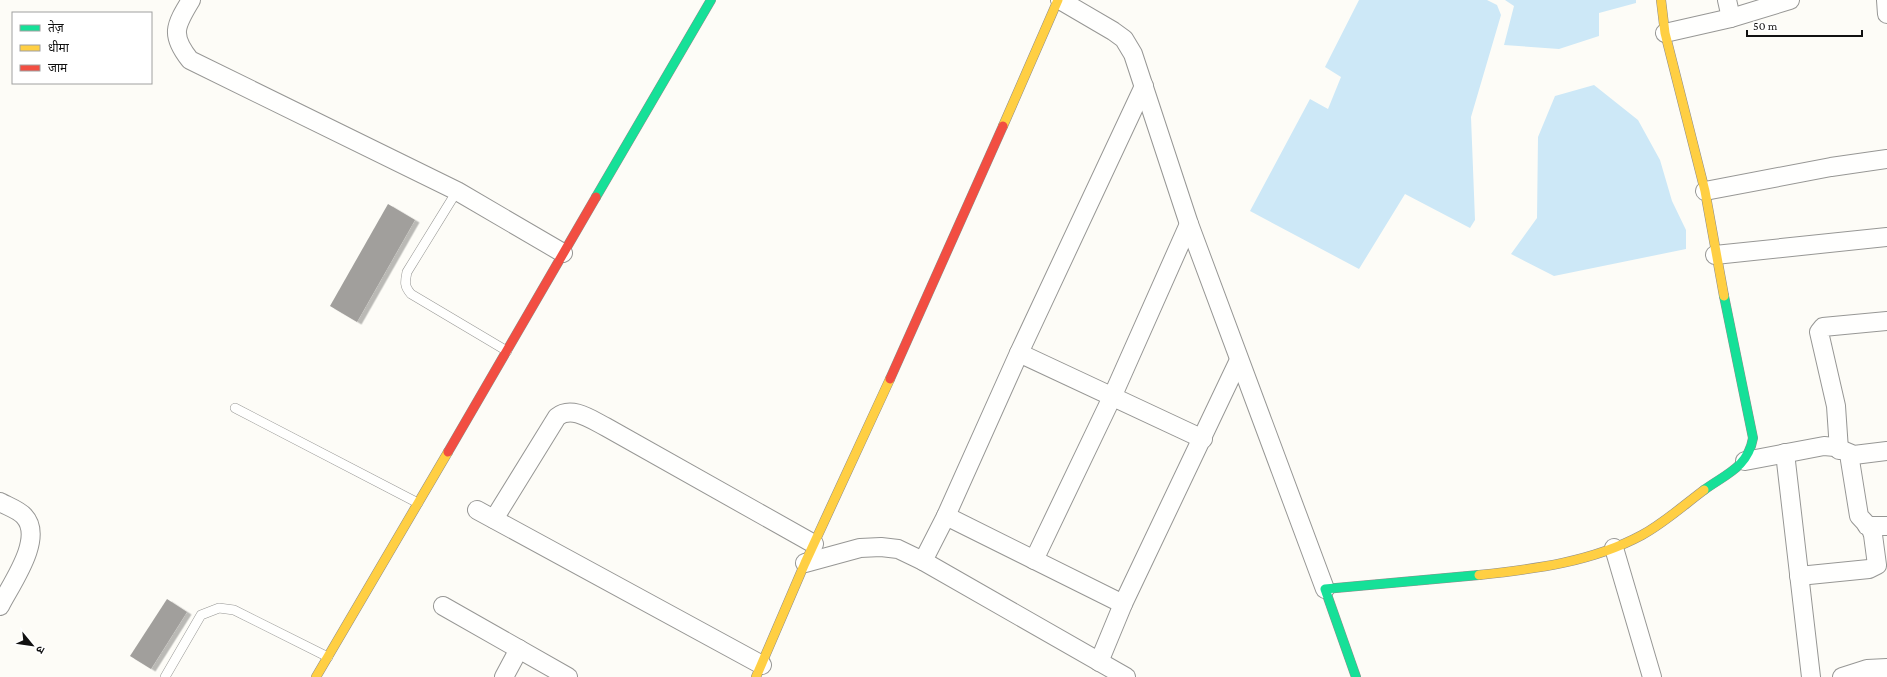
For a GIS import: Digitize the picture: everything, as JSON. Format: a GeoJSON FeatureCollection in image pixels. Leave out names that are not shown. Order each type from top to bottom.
{"type":"FeatureCollection","features":[{"type":"Feature","properties":{"kind":"street"},"geometry":{"type":"LineString","coordinates":[[191,0],[182,15],[176,34],[182,50],[190,60],[457,191],[563,253]]}},
{"type":"Feature","properties":{"kind":"street"},"geometry":{"type":"LineString","coordinates":[[316,677],[711,0]]}},
{"type":"Feature","properties":{"kind":"street"},"geometry":{"type":"LineString","coordinates":[[477,510],[759,671],[805,563],[945,258],[1059,0],[1113,31],[1124,39],[1133,54],[1189,224],[1325,589],[1356,677]]}},
{"type":"Feature","properties":{"kind":"street"},"geometry":{"type":"LineString","coordinates":[[1325,589],[1517,571],[1575,561],[1614,548],[1661,522],[1745,461],[1752,450],[1753,438],[1715,255],[1705,191],[1665,33],[1661,0]]}},
{"type":"Feature","properties":{"kind":"street"},"geometry":{"type":"LineString","coordinates":[[1727,0],[1731,18]]}},
{"type":"Feature","properties":{"kind":"street"},"geometry":{"type":"LineString","coordinates":[[1665,33],[1731,18],[1790,0]]}},
{"type":"Feature","properties":{"kind":"street"},"geometry":{"type":"LineString","coordinates":[[1886,0],[1887,14]]}},
{"type":"Feature","properties":{"kind":"street"},"geometry":{"type":"LineString","coordinates":[[923,561],[946,516],[1019,353],[1144,86]]}},
{"type":"Feature","properties":{"kind":"street"},"geometry":{"type":"LineString","coordinates":[[1705,191],[1831,167],[1887,159]]}},
{"type":"Feature","properties":{"kind":"street"},"geometry":{"type":"LineString","coordinates":[[1034,560],[1113,396],[1189,224]]}},
{"type":"Feature","properties":{"kind":"street"},"geometry":{"type":"LineString","coordinates":[[1715,255],[1887,237]]}},
{"type":"Feature","properties":{"kind":"street"},"geometry":{"type":"LineString","coordinates":[[1799,576],[1874,568],[1877,565],[1878,560],[1872,535],[1859,516],[1819,332],[1823,328],[1887,321]]}},
{"type":"Feature","properties":{"kind":"street"},"geometry":{"type":"LineString","coordinates":[[1019,353],[1203,439]]}},
{"type":"Feature","properties":{"kind":"street"},"geometry":{"type":"LineString","coordinates":[[1099,662],[1123,604],[1203,439],[1239,360]]}},
{"type":"Feature","properties":{"kind":"street"},"geometry":{"type":"LineString","coordinates":[[494,519],[557,417],[563,412],[570,412],[584,416],[606,427],[814,544]]}},
{"type":"Feature","properties":{"kind":"street"},"geometry":{"type":"LineString","coordinates":[[1745,461],[1824,446],[1844,452],[1887,451]]}},
{"type":"Feature","properties":{"kind":"street"},"geometry":{"type":"LineString","coordinates":[[1785,453],[1811,677]]}},
{"type":"Feature","properties":{"kind":"street"},"geometry":{"type":"LineString","coordinates":[[0,502],[24,516],[31,533],[29,552],[0,606]]}},
{"type":"Feature","properties":{"kind":"street"},"geometry":{"type":"LineString","coordinates":[[946,516],[1123,604]]}},
{"type":"Feature","properties":{"kind":"street"},"geometry":{"type":"LineString","coordinates":[[1867,526],[1887,526]]}},
{"type":"Feature","properties":{"kind":"street"},"geometry":{"type":"LineString","coordinates":[[805,563],[860,548],[881,547],[898,549],[923,561],[1126,677]]}},
{"type":"Feature","properties":{"kind":"street"},"geometry":{"type":"LineString","coordinates":[[1614,548],[1652,677]]}},
{"type":"Feature","properties":{"kind":"street"},"geometry":{"type":"LineString","coordinates":[[443,606],[568,677]]}},
{"type":"Feature","properties":{"kind":"street"},"geometry":{"type":"LineString","coordinates":[[504,677],[519,649]]}},
{"type":"Feature","properties":{"kind":"street"},"geometry":{"type":"LineString","coordinates":[[1842,677],[1867,669],[1887,668]]}},
{"type":"Feature","properties":{"kind":"lane"},"geometry":{"type":"LineString","coordinates":[[457,191],[407,272],[405,284],[406,289],[410,294],[506,351]]}},
{"type":"Feature","properties":{"kind":"lane"},"geometry":{"type":"LineString","coordinates":[[235,408],[418,503]]}},
{"type":"Feature","properties":{"kind":"lane"},"geometry":{"type":"LineString","coordinates":[[165,677],[201,614],[219,608],[234,610],[328,657]]}},
{"type":"Feature","properties":{"kind":"water"},"geometry":{"type":"Polygon","coordinates":[[[1359,0],[1487,0],[1497,5],[1501,15],[1471,117],[1475,220],[1470,228],[1405,194],[1359,269],[1250,211],[1310,99],[1328,109],[1341,77],[1325,67],[1359,0]]]}},
{"type":"Feature","properties":{"kind":"water"},"geometry":{"type":"Polygon","coordinates":[[[1505,0],[1636,0],[1636,3],[1599,13],[1599,36],[1559,49],[1504,45],[1514,6],[1505,0]]]}},
{"type":"Feature","properties":{"kind":"water"},"geometry":{"type":"Polygon","coordinates":[[[1594,85],[1638,120],[1660,160],[1672,201],[1686,230],[1686,249],[1554,276],[1511,254],[1537,218],[1538,137],[1555,96],[1594,85]]]}},
{"type":"Feature","properties":{"kind":"building"},"geometry":{"type":"Polygon","coordinates":[[[388,204],[415,220],[357,322],[330,306],[388,204]]]}},
{"type":"Feature","properties":{"kind":"building"},"geometry":{"type":"Polygon","coordinates":[[[167,599],[187,612],[151,669],[130,656],[167,599]]]}},
{"type":"Feature","properties":{"kind":"traffic: fast"},"geometry":{"type":"LineString","coordinates":[[596,197],[711,0]]}},
{"type":"Feature","properties":{"kind":"traffic: fast"},"geometry":{"type":"LineString","coordinates":[[1704,490],[1735,469],[1741,463],[1750,448],[1753,438],[1724,296]]}},
{"type":"Feature","properties":{"kind":"traffic: fast"},"geometry":{"type":"LineString","coordinates":[[1356,677],[1325,589],[1479,575]]}},
{"type":"Feature","properties":{"kind":"traffic: slow"},"geometry":{"type":"LineString","coordinates":[[1003,126],[1058,0]]}},
{"type":"Feature","properties":{"kind":"traffic: slow"},"geometry":{"type":"LineString","coordinates":[[1661,0],[1665,33],[1705,191],[1724,296]]}},
{"type":"Feature","properties":{"kind":"traffic: slow"},"geometry":{"type":"LineString","coordinates":[[756,677],[805,563],[890,379]]}},
{"type":"Feature","properties":{"kind":"traffic: slow"},"geometry":{"type":"LineString","coordinates":[[316,677],[448,452]]}},
{"type":"Feature","properties":{"kind":"traffic: slow"},"geometry":{"type":"LineString","coordinates":[[1479,575],[1542,567],[1603,552],[1642,535],[1704,490]]}},
{"type":"Feature","properties":{"kind":"traffic: jam"},"geometry":{"type":"LineString","coordinates":[[890,379],[1003,126]]}},
{"type":"Feature","properties":{"kind":"traffic: jam"},"geometry":{"type":"LineString","coordinates":[[448,452],[596,197]]}}]}
